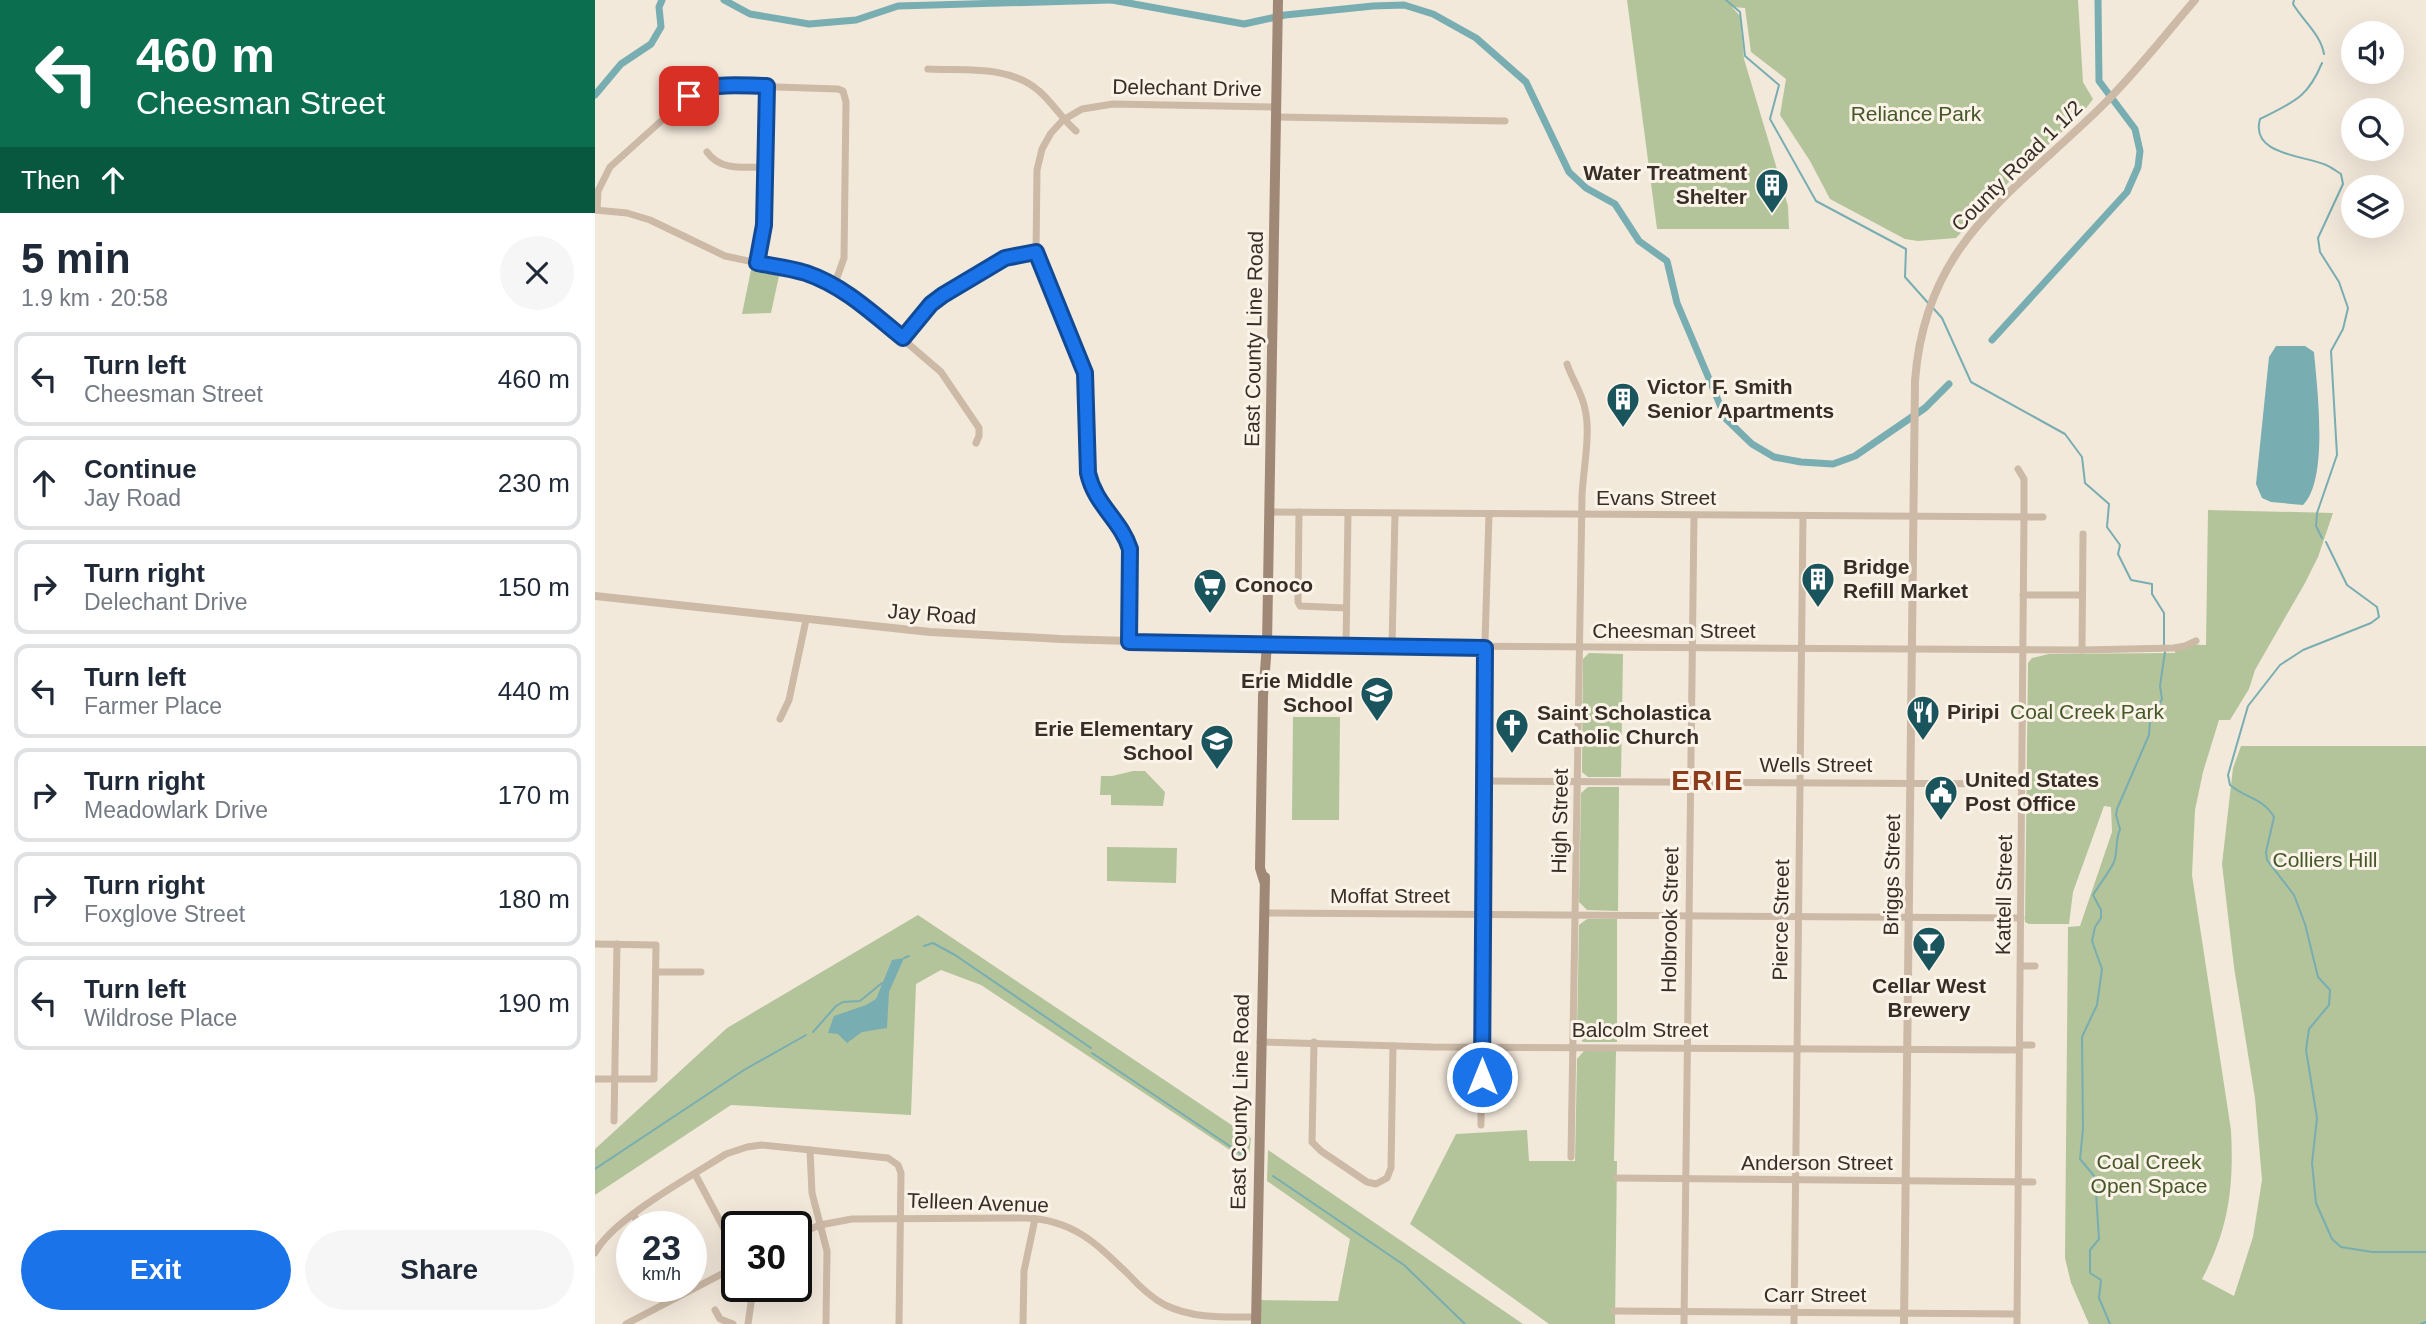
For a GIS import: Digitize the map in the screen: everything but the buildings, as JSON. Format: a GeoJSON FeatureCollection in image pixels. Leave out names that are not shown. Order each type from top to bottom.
{"type":"FeatureCollection","features":[{"type":"Feature","properties":{"kind":"main road","name":"East County Line Road"},"geometry":{"type":"LineString","coordinates":[[1256,1321],[1263,913],[1263,881],[1260,868],[1263,696],[1267,645],[1278,9]]}},
{"type":"Feature","properties":{"kind":"street","name":"County Road 1 1/2"},"geometry":{"type":"LineString","coordinates":[[1914,426],[1916,363],[1926,315],[1943,275],[1962,244],[1984,217],[2114,94],[2195,0]]}},
{"type":"Feature","properties":{"kind":"street"},"geometry":{"type":"LineString","coordinates":[[928,69],[1000,72],[1018,77],[1038,89],[1063,120],[1076,131]]}},
{"type":"Feature","properties":{"kind":"street"},"geometry":{"type":"LineString","coordinates":[[834,286],[844,258],[846,102],[843,91],[832,87],[715,85],[702,88],[689,96],[610,167],[598,191],[596,210],[627,213],[650,220],[725,256],[805,273],[855,298],[941,372],[979,428],[976,443]]}},
{"type":"Feature","properties":{"kind":"street"},"geometry":{"type":"LineString","coordinates":[[757,263],[764,225],[767,86]]}},
{"type":"Feature","properties":{"kind":"street","name":"Delechant Drive"},"geometry":{"type":"LineString","coordinates":[[1063,120],[1081,109],[1101,104],[1506,121]]}},
{"type":"Feature","properties":{"kind":"street"},"geometry":{"type":"LineString","coordinates":[[1063,120],[1051,133],[1038,159],[1036,252],[1085,373],[1090,484],[1094,494],[1126,537],[1130,549],[1129,642]]}},
{"type":"Feature","properties":{"kind":"street"},"geometry":{"type":"LineString","coordinates":[[707,152],[712,160],[720,164],[765,167]]}},
{"type":"Feature","properties":{"kind":"street"},"geometry":{"type":"LineString","coordinates":[[903,338],[931,304],[943,295],[1005,258],[1036,252]]}},
{"type":"Feature","properties":{"kind":"street","name":"High Street"},"geometry":{"type":"LineString","coordinates":[[1567,364],[1584,402],[1587,418],[1582,515],[1571,1157]]}},
{"type":"Feature","properties":{"kind":"street","name":"Briggs Street"},"geometry":{"type":"LineString","coordinates":[[1904,1324],[1914,426]]}},
{"type":"Feature","properties":{"kind":"street","name":"Kattell Street"},"geometry":{"type":"LineString","coordinates":[[2017,1324],[2024,517],[2024,480],[2018,469]]}},
{"type":"Feature","properties":{"kind":"street","name":"Evans Street"},"geometry":{"type":"LineString","coordinates":[[1269,512],[2043,517]]}},
{"type":"Feature","properties":{"kind":"street"},"geometry":{"type":"LineString","coordinates":[[1300,512],[1298,602],[1300,606],[1346,608]]}},
{"type":"Feature","properties":{"kind":"street"},"geometry":{"type":"LineString","coordinates":[[1346,646],[1348,513]]}},
{"type":"Feature","properties":{"kind":"street"},"geometry":{"type":"LineString","coordinates":[[1392,646],[1395,514]]}},
{"type":"Feature","properties":{"kind":"street"},"geometry":{"type":"LineString","coordinates":[[1481,1125],[1485,648],[1489,514]]}},
{"type":"Feature","properties":{"kind":"street","name":"Holbrook Street"},"geometry":{"type":"LineString","coordinates":[[1684,1324],[1694,516]]}},
{"type":"Feature","properties":{"kind":"street","name":"Pierce Street"},"geometry":{"type":"LineString","coordinates":[[1794,1324],[1803,516]]}},
{"type":"Feature","properties":{"kind":"street"},"geometry":{"type":"LineString","coordinates":[[2082,650],[2083,534]]}},
{"type":"Feature","properties":{"kind":"street"},"geometry":{"type":"LineString","coordinates":[[2023,595],[2083,595]]}},
{"type":"Feature","properties":{"kind":"street","name":"Jay Road"},"geometry":{"type":"LineString","coordinates":[[595,596],[942,633],[1267,645]]}},
{"type":"Feature","properties":{"kind":"street"},"geometry":{"type":"LineString","coordinates":[[780,719],[789,700],[806,620]]}},
{"type":"Feature","properties":{"kind":"street","name":"Cheesman Street"},"geometry":{"type":"LineString","coordinates":[[1267,645],[2082,650],[2174,648],[2196,641]]}},
{"type":"Feature","properties":{"kind":"street","name":"Wells Street"},"geometry":{"type":"LineString","coordinates":[[1484,781],[2022,784]]}},
{"type":"Feature","properties":{"kind":"street","name":"Moffat Street"},"geometry":{"type":"LineString","coordinates":[[1263,913],[2021,918]]}},
{"type":"Feature","properties":{"kind":"street"},"geometry":{"type":"LineString","coordinates":[[595,944],[656,945],[654,1079],[595,1079]]}},
{"type":"Feature","properties":{"kind":"street"},"geometry":{"type":"LineString","coordinates":[[614,1121],[617,944]]}},
{"type":"Feature","properties":{"kind":"street"},"geometry":{"type":"LineString","coordinates":[[2021,966],[2035,967]]}},
{"type":"Feature","properties":{"kind":"street"},"geometry":{"type":"LineString","coordinates":[[656,972],[701,972]]}},
{"type":"Feature","properties":{"kind":"street","name":"Balcolm Street"},"geometry":{"type":"LineString","coordinates":[[1260,1041],[1482,1047],[1908,1048],[2032,1045]]}},
{"type":"Feature","properties":{"kind":"street"},"geometry":{"type":"LineString","coordinates":[[1314,1042],[1312,1142],[1321,1152],[1351,1172],[1375,1184],[1387,1178],[1391,1168],[1393,1046]]}},
{"type":"Feature","properties":{"kind":"street"},"geometry":{"type":"LineString","coordinates":[[638,1211],[726,1154],[747,1147],[761,1145],[882,1157],[894,1161],[901,1173],[899,1324]]}},
{"type":"Feature","properties":{"kind":"street"},"geometry":{"type":"LineString","coordinates":[[810,1150],[810,1179],[827,1251],[826,1324]]}},
{"type":"Feature","properties":{"kind":"street"},"geometry":{"type":"LineString","coordinates":[[695,1174],[721,1223]]}},
{"type":"Feature","properties":{"kind":"street","name":"Anderson Street"},"geometry":{"type":"LineString","coordinates":[[1617,1178],[2033,1182]]}},
{"type":"Feature","properties":{"kind":"street","name":"Telleen Avenue"},"geometry":{"type":"LineString","coordinates":[[812,1228],[852,1219],[1035,1219],[1066,1226],[1096,1243],[1146,1293],[1163,1304],[1200,1315],[1256,1321]]}},
{"type":"Feature","properties":{"kind":"street"},"geometry":{"type":"LineString","coordinates":[[1023,1324],[1024,1271],[1035,1219]]}},
{"type":"Feature","properties":{"kind":"street"},"geometry":{"type":"LineString","coordinates":[[595,1253],[616,1228]]}},
{"type":"Feature","properties":{"kind":"street"},"geometry":{"type":"LineString","coordinates":[[626,1324],[676,1293],[721,1273]]}},
{"type":"Feature","properties":{"kind":"street"},"geometry":{"type":"LineString","coordinates":[[748,1324],[751,1302]]}},
{"type":"Feature","properties":{"kind":"street"},"geometry":{"type":"LineString","coordinates":[[715,1310],[720,1319],[733,1324]]}},
{"type":"Feature","properties":{"kind":"street","name":"Carr Street"},"geometry":{"type":"LineString","coordinates":[[1614,1311],[2017,1314]]}},
{"type":"Feature","properties":{"kind":"green space","name":"Reliance Park"},"geometry":{"type":"Polygon","coordinates":[[[1627,0],[2078,0],[2083,82],[2093,99],[1956,238],[1918,241],[1905,239],[1830,199],[1810,161],[1780,115],[1786,79],[1751,52],[1745,8],[1732,7],[1740,16],[1744,59],[1788,206],[1789,229],[1657,229],[1627,0]]]}},
{"type":"Feature","properties":{"kind":"green space"},"geometry":{"type":"Polygon","coordinates":[[[751,270],[779,276],[771,313],[742,314],[751,270]]]}},
{"type":"Feature","properties":{"kind":"green space"},"geometry":{"type":"Polygon","coordinates":[[[2208,510],[2333,513],[2318,557],[2255,670],[2249,689],[2230,720],[2219,720],[2195,810],[2192,875],[2232,1150],[2230,1189],[2224,1225],[2202,1279],[2234,1296],[2253,1237],[2262,1180],[2255,1098],[2234,967],[2222,864],[2233,768],[2241,746],[2426,746],[2426,1324],[2089,1324],[2071,1283],[2065,1258],[2068,927],[2080,926],[2112,832],[2111,807],[2104,806],[2073,892],[2069,924],[2025,922],[2028,663],[2032,658],[2049,654],[2175,653],[2175,644],[2206,645],[2208,510]]]}},
{"type":"Feature","properties":{"kind":"green space"},"geometry":{"type":"Polygon","coordinates":[[[1589,653],[1623,654],[1621,777],[1588,777],[1582,772],[1583,659],[1589,653]]]}},
{"type":"Feature","properties":{"kind":"green space"},"geometry":{"type":"Polygon","coordinates":[[[1293,717],[1340,717],[1339,820],[1292,820],[1293,717]]]}},
{"type":"Feature","properties":{"kind":"green space"},"geometry":{"type":"Polygon","coordinates":[[[1145,771],[1165,792],[1163,806],[1111,805],[1111,795],[1100,795],[1101,776],[1145,771]]]}},
{"type":"Feature","properties":{"kind":"green space"},"geometry":{"type":"Polygon","coordinates":[[[1588,787],[1619,787],[1618,911],[1587,910],[1579,902],[1581,793],[1588,787]]]}},
{"type":"Feature","properties":{"kind":"green space"},"geometry":{"type":"Polygon","coordinates":[[[1107,847],[1177,848],[1176,883],[1107,881],[1107,847]]]}},
{"type":"Feature","properties":{"kind":"green space"},"geometry":{"type":"Polygon","coordinates":[[[918,915],[1251,1138],[1249,1155],[1245,1160],[981,985],[941,970],[916,984],[911,1115],[731,1105],[595,1195],[595,1149],[727,1028],[918,915]]]}},
{"type":"Feature","properties":{"kind":"green space"},"geometry":{"type":"Polygon","coordinates":[[[1587,919],[1617,919],[1617,1042],[1583,1042],[1577,1034],[1579,925],[1587,919]]]}},
{"type":"Feature","properties":{"kind":"green space"},"geometry":{"type":"Polygon","coordinates":[[[1584,1051],[1616,1051],[1615,1324],[1549,1324],[1410,1224],[1456,1134],[1527,1130],[1529,1161],[1575,1161],[1577,1059],[1584,1051]]]}},
{"type":"Feature","properties":{"kind":"green space"},"geometry":{"type":"Polygon","coordinates":[[[1268,1150],[1523,1324],[1257,1324],[1257,1300],[1338,1301],[1350,1239],[1267,1181],[1268,1150]]]}},
{"type":"Feature","properties":{"kind":"water"},"geometry":{"type":"Polygon","coordinates":[[[2276,346],[2305,346],[2314,352],[2319,409],[2319,455],[2311,493],[2303,505],[2271,502],[2262,498],[2256,484],[2269,357],[2276,346]]]}},
{"type":"Feature","properties":{"kind":"water"},"geometry":{"type":"Polygon","coordinates":[[[904,958],[889,992],[887,1028],[862,1032],[847,1043],[838,1034],[828,1033],[834,1016],[876,999],[892,960],[904,958]]]}},
{"type":"Feature","properties":{"kind":"waterway"},"geometry":{"type":"LineString","coordinates":[[595,95],[621,64],[651,44],[661,27],[659,7],[662,0]]}},
{"type":"Feature","properties":{"kind":"waterway"},"geometry":{"type":"LineString","coordinates":[[724,0],[750,14],[809,24],[856,20],[898,6],[1111,0]]}},
{"type":"Feature","properties":{"kind":"waterway"},"geometry":{"type":"LineString","coordinates":[[1112,0],[1244,24],[1285,15],[1404,5],[1433,14],[1476,38],[1526,82],[1569,172],[1586,188],[1615,204],[1639,241],[1667,261],[1677,303],[1726,419],[1752,444],[1774,457],[1833,464],[1855,456],[1925,408],[1949,384]]}},
{"type":"Feature","properties":{"kind":"waterway"},"geometry":{"type":"LineString","coordinates":[[1726,0],[1740,12],[1745,56],[1779,85],[1770,119],[1816,201],[1906,249],[1905,277],[1929,304]]}},
{"type":"Feature","properties":{"kind":"waterway"},"geometry":{"type":"LineString","coordinates":[[1992,340],[2127,192],[2138,167],[2140,151],[2135,129],[2099,81],[2098,0]]}},
{"type":"Feature","properties":{"kind":"waterway"},"geometry":{"type":"LineString","coordinates":[[2294,0],[2293,4],[2316,35],[2324,54]]}},
{"type":"Feature","properties":{"kind":"waterway"},"geometry":{"type":"LineString","coordinates":[[2322,63],[2311,85],[2298,98],[2260,119],[2259,131],[2270,147],[2332,168],[2341,174],[2343,184],[2318,238],[2320,252],[2339,282],[2348,308],[2343,329],[2331,351],[2337,455],[2317,513],[2316,526],[2322,538]]}},
{"type":"Feature","properties":{"kind":"waterway"},"geometry":{"type":"LineString","coordinates":[[1933,308],[1942,318],[1971,382],[2065,434],[2082,457],[2085,483],[2109,504],[2107,527],[2120,545],[2118,554],[2131,580],[2152,584],[2152,594],[2164,613],[2164,646]]}},
{"type":"Feature","properties":{"kind":"waterway"},"geometry":{"type":"LineString","coordinates":[[2326,542],[2347,585],[2377,607],[2379,617],[2371,623],[2303,650],[2280,665],[2248,706],[2228,775],[2230,785],[2260,802],[2274,817],[2266,852],[2267,860],[2294,895],[2305,924],[2318,977],[2330,990],[2329,1005],[2309,1029],[2306,1050],[2317,1118],[2312,1163],[2316,1203],[2332,1239],[2341,1247],[2372,1252],[2426,1252]]}},
{"type":"Feature","properties":{"kind":"waterway"},"geometry":{"type":"LineString","coordinates":[[2110,1324],[2099,1298],[2101,1280],[2090,1273],[2090,1250],[2099,1239],[2095,1177],[2080,1159],[2083,1129],[2082,1037],[2097,1005],[2102,969],[2092,941],[2095,927],[2101,918],[2101,910],[2093,895],[2114,862],[2120,829],[2117,809],[2149,735],[2150,721],[2162,699],[2160,686],[2165,652]]}},
{"type":"Feature","properties":{"kind":"waterway"},"geometry":{"type":"LineString","coordinates":[[924,946],[933,943],[955,955],[1091,1048]]}},
{"type":"Feature","properties":{"kind":"waterway"},"geometry":{"type":"LineString","coordinates":[[904,958],[909,956]]}},
{"type":"Feature","properties":{"kind":"waterway"},"geometry":{"type":"LineString","coordinates":[[813,1032],[836,1006],[843,1002],[860,1001],[882,983]]}},
{"type":"Feature","properties":{"kind":"waterway"},"geometry":{"type":"LineString","coordinates":[[595,1169],[744,1070],[806,1035]]}},
{"type":"Feature","properties":{"kind":"waterway"},"geometry":{"type":"LineString","coordinates":[[1092,1053],[1246,1157]]}},
{"type":"Feature","properties":{"kind":"waterway"},"geometry":{"type":"LineString","coordinates":[[1273,1176],[1404,1265],[1465,1324]]}},
{"type":"Feature","properties":{"kind":"waterway"},"geometry":{"type":"LineString","coordinates":[[2421,1324],[2426,1322]]}},
{"type":"Feature","properties":{"kind":"place","name":"Water Treatment Shelter"},"geometry":{"type":"Point","coordinates":[1772,215]}},
{"type":"Feature","properties":{"kind":"place","name":"Victor F. Smith Senior Apartments"},"geometry":{"type":"Point","coordinates":[1623,429]}},
{"type":"Feature","properties":{"kind":"place","name":"Bridge Refill Market"},"geometry":{"type":"Point","coordinates":[1818,609]}},
{"type":"Feature","properties":{"kind":"place","name":"Conoco"},"geometry":{"type":"Point","coordinates":[1210,615]}},
{"type":"Feature","properties":{"kind":"place","name":"Erie Middle School"},"geometry":{"type":"Point","coordinates":[1377,723]}},
{"type":"Feature","properties":{"kind":"place","name":"Piripi"},"geometry":{"type":"Point","coordinates":[1923,742]}},
{"type":"Feature","properties":{"kind":"place","name":"Saint Scholastica Catholic Church"},"geometry":{"type":"Point","coordinates":[1512,755]}},
{"type":"Feature","properties":{"kind":"place","name":"Erie Elementary School"},"geometry":{"type":"Point","coordinates":[1217,771]}},
{"type":"Feature","properties":{"kind":"place","name":"United States Post Office"},"geometry":{"type":"Point","coordinates":[1941,822]}},
{"type":"Feature","properties":{"kind":"place","name":"Cellar West Brewery"},"geometry":{"type":"Point","coordinates":[1929,973]}},
{"type":"Feature","properties":{"kind":"district","name":"ERIE"},"geometry":{"type":"Point","coordinates":[1708,780]}},
{"type":"Feature","properties":{"kind":"route"},"geometry":{"type":"LineString","coordinates":[[689,96],[702,88],[715,85],[767,86],[764,225],[757,263],[805,273],[834,286],[855,298],[903,338],[931,304],[943,295],[1005,258],[1036,252],[1085,373],[1090,484],[1094,494],[1126,537],[1130,549],[1129,642],[1485,648],[1482,1077]]}},
{"type":"Feature","properties":{"kind":"park label","name":"Coal Creek Park"},"geometry":{"type":"Point","coordinates":[2087,712]}},
{"type":"Feature","properties":{"kind":"park label","name":"Colliers Hill"},"geometry":{"type":"Point","coordinates":[2325,860]}},
{"type":"Feature","properties":{"kind":"park label","name":"Coal Creek Open Space"},"geometry":{"type":"Point","coordinates":[2149,1174]}}]}
